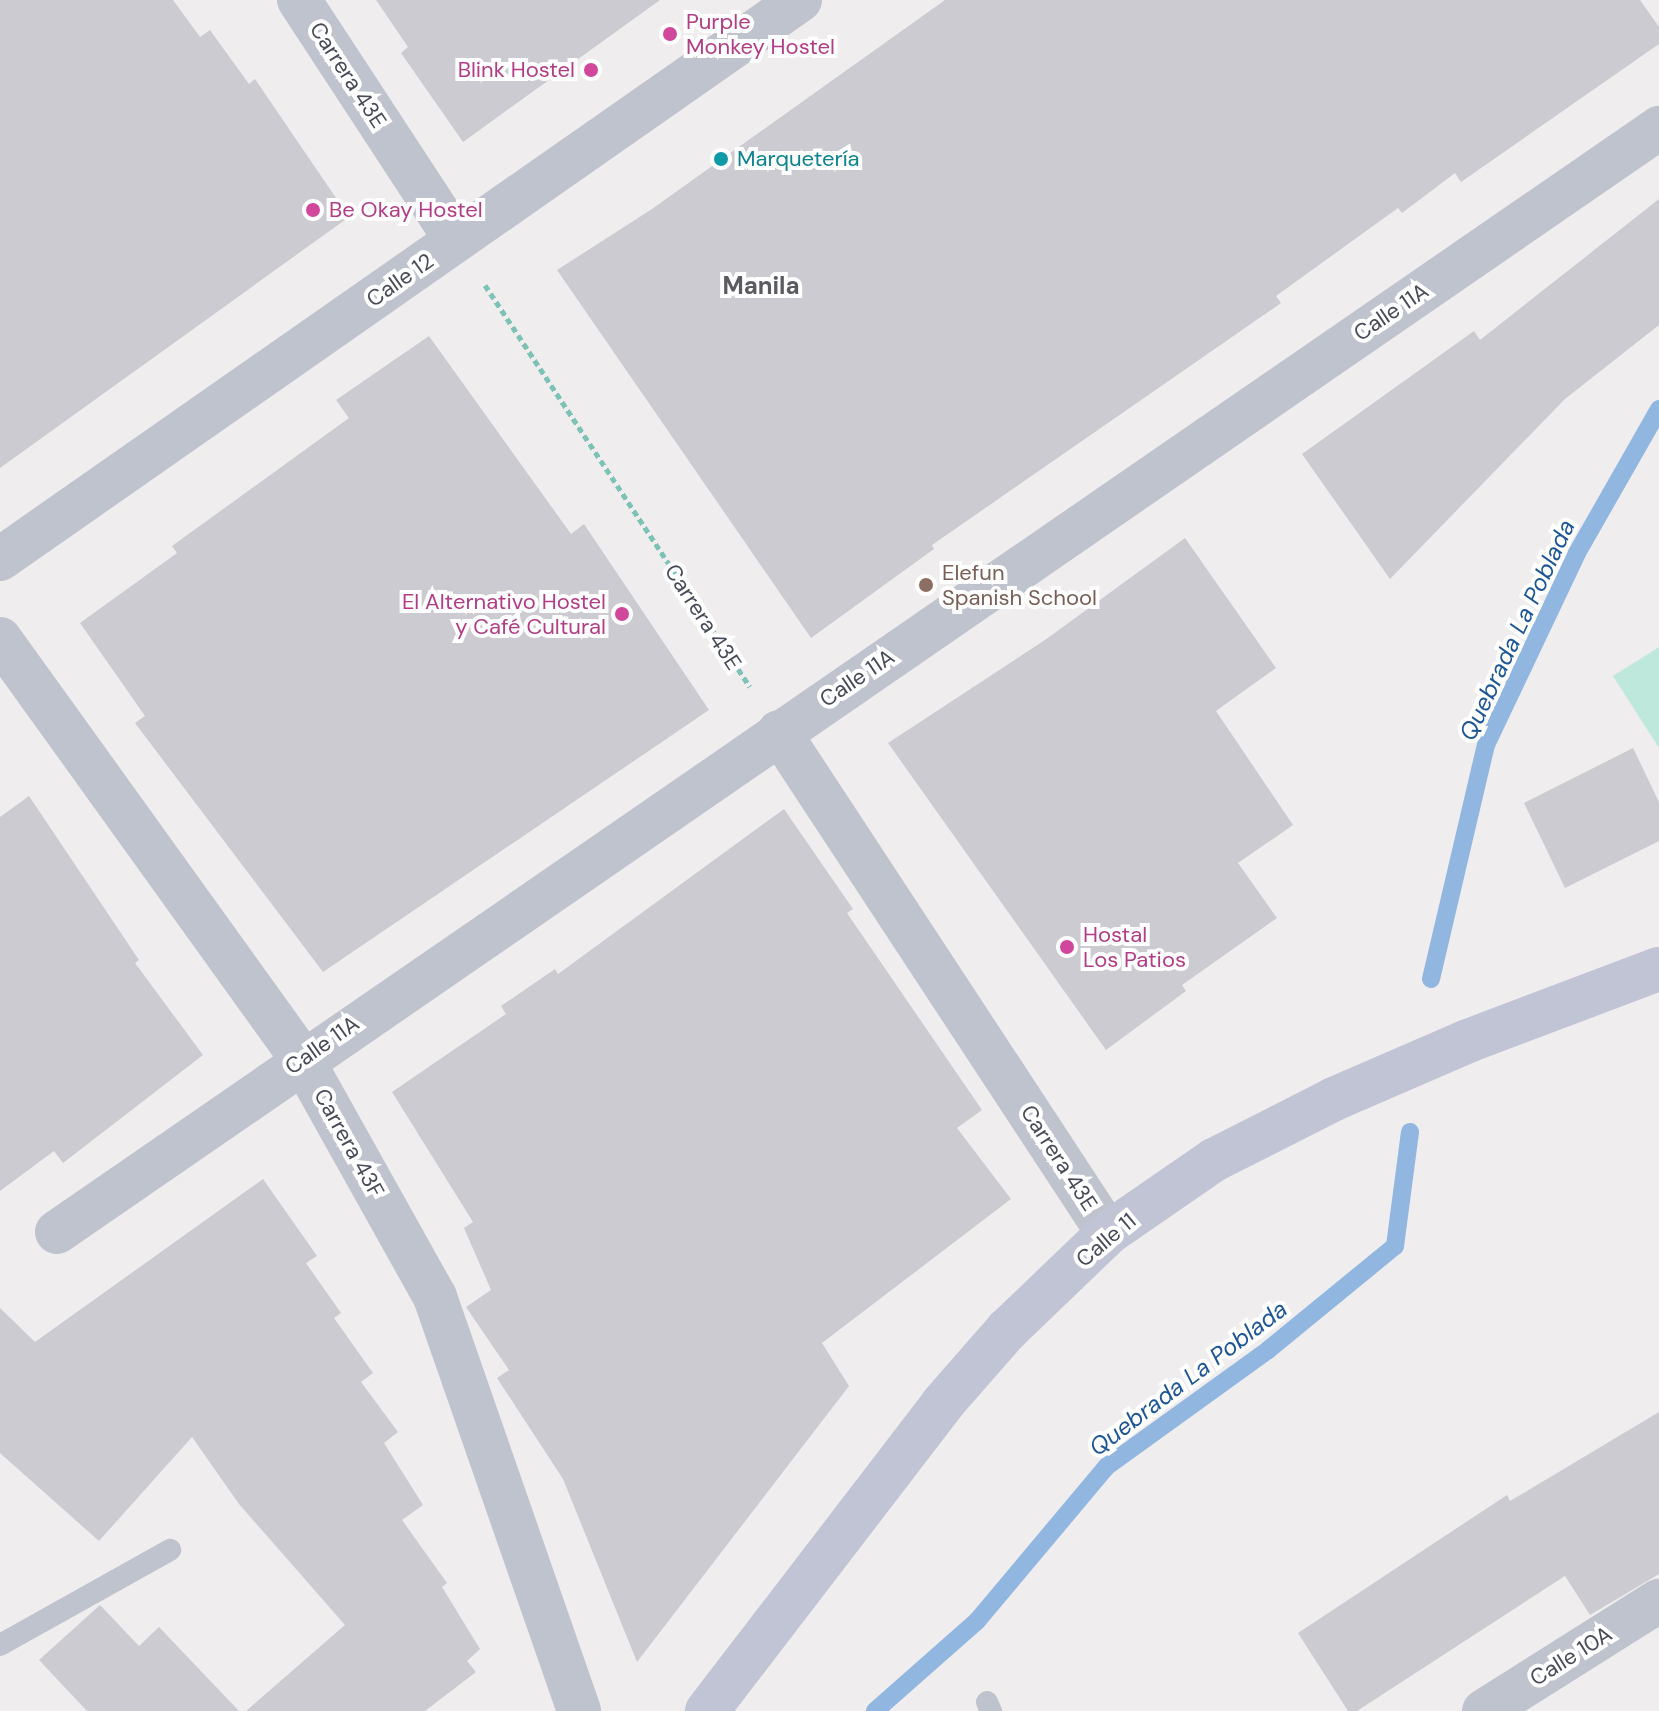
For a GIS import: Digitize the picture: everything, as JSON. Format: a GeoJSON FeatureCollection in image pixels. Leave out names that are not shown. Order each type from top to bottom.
{"type":"FeatureCollection","features":[{"type":"Feature","properties":{"kind":"main road","name":"Calle 11"},"geometry":{"type":"LineString","coordinates":[[707,1711],[943,1403],[1007,1330],[1108,1233],[1214,1160],[1334,1099],[1468,1041],[1659,969]]}},
{"type":"Feature","properties":{"kind":"street","name":"Carrera 43E"},"geometry":{"type":"LineString","coordinates":[[299,0],[456,240]]}},
{"type":"Feature","properties":{"kind":"street","name":"Calle 12"},"geometry":{"type":"LineString","coordinates":[[0,559],[800,0]]}},
{"type":"Feature","properties":{"kind":"street","name":"Calle 11A"},"geometry":{"type":"LineString","coordinates":[[57,1232],[302,1059],[1659,128]]}},
{"type":"Feature","properties":{"kind":"street","name":"Carrera 43F"},"geometry":{"type":"LineString","coordinates":[[0,639],[302,1059],[435,1297],[579,1711]]}},
{"type":"Feature","properties":{"kind":"street","name":"Carrera 43E"},"geometry":{"type":"LineString","coordinates":[[779,732],[1108,1233]]}},
{"type":"Feature","properties":{"kind":"street","name":"Calle 10A"},"geometry":{"type":"LineString","coordinates":[[1484,1711],[1659,1602]]}},
{"type":"Feature","properties":{"kind":"lane"},"geometry":{"type":"LineString","coordinates":[[0,1645],[170,1550]]}},
{"type":"Feature","properties":{"kind":"path","name":"Carrera 43E"},"geometry":{"type":"LineString","coordinates":[[456,240],[779,732]]}},
{"type":"Feature","properties":{"kind":"green space"},"geometry":{"type":"Polygon","coordinates":[[[1659,647],[1659,748],[1613,676],[1659,647]]]}},
{"type":"Feature","properties":{"kind":"building"},"geometry":{"type":"Polygon","coordinates":[[[0,0],[173,0],[200,37],[210,30],[249,84],[255,79],[349,217],[0,468],[0,0]]]}},
{"type":"Feature","properties":{"kind":"building"},"geometry":{"type":"Polygon","coordinates":[[[376,0],[660,0],[463,142],[401,53],[408,47],[376,0]]]}},
{"type":"Feature","properties":{"kind":"building"},"geometry":{"type":"Polygon","coordinates":[[[945,0],[1640,0],[1659,27],[1659,44],[1461,182],[1455,173],[1402,213],[1398,208],[1276,296],[1281,303],[932,545],[934,549],[811,638],[557,270],[652,209],[945,0]]]}},
{"type":"Feature","properties":{"kind":"building"},"geometry":{"type":"Polygon","coordinates":[[[1659,199],[1659,325],[1565,399],[1390,579],[1302,454],[1474,331],[1480,340],[1659,199]]]}},
{"type":"Feature","properties":{"kind":"building"},"geometry":{"type":"Polygon","coordinates":[[[429,336],[571,534],[584,524],[709,710],[323,972],[135,723],[145,716],[80,623],[177,553],[172,546],[349,418],[336,400],[429,336]]]}},
{"type":"Feature","properties":{"kind":"building"},"geometry":{"type":"Polygon","coordinates":[[[1185,538],[1276,668],[1216,711],[1293,825],[1238,863],[1277,918],[1182,985],[1186,991],[1106,1050],[888,743],[1045,640],[1185,538]]]}},
{"type":"Feature","properties":{"kind":"building"},"geometry":{"type":"Polygon","coordinates":[[[1633,748],[1659,802],[1659,841],[1565,888],[1524,803],[1633,748]]]}},
{"type":"Feature","properties":{"kind":"building"},"geometry":{"type":"Polygon","coordinates":[[[29,796],[139,960],[135,963],[203,1055],[63,1163],[54,1151],[0,1191],[0,817],[29,796]]]}},
{"type":"Feature","properties":{"kind":"building"},"geometry":{"type":"Polygon","coordinates":[[[784,809],[853,909],[847,913],[982,1110],[957,1128],[1011,1199],[822,1343],[849,1386],[637,1662],[563,1479],[497,1378],[509,1370],[466,1307],[491,1290],[464,1228],[473,1222],[392,1092],[506,1014],[501,1006],[555,969],[558,974],[784,809]]]}},
{"type":"Feature","properties":{"kind":"building"},"geometry":{"type":"Polygon","coordinates":[[[263,1179],[317,1256],[306,1263],[341,1313],[334,1318],[373,1373],[361,1382],[398,1432],[384,1443],[423,1505],[402,1520],[447,1583],[442,1587],[480,1649],[467,1661],[476,1672],[425,1711],[246,1711],[345,1625],[239,1504],[192,1437],[99,1541],[0,1453],[0,1308],[35,1342],[263,1179]]]}},
{"type":"Feature","properties":{"kind":"building"},"geometry":{"type":"Polygon","coordinates":[[[1659,1412],[1659,1574],[1590,1615],[1565,1576],[1357,1711],[1348,1711],[1298,1633],[1507,1495],[1510,1501],[1659,1412]]]}},
{"type":"Feature","properties":{"kind":"building"},"geometry":{"type":"Polygon","coordinates":[[[100,1605],[139,1646],[159,1627],[239,1711],[87,1711],[39,1660],[100,1605]]]}},
{"type":"Feature","properties":{"kind":"waterway","name":"Quebrada La Poblada"},"geometry":{"type":"LineString","coordinates":[[1431,979],[1486,745],[1577,553],[1659,409]]}},
{"type":"Feature","properties":{"kind":"waterway","name":"Quebrada La Poblada"},"geometry":{"type":"LineString","coordinates":[[875,1711],[977,1621],[1106,1467],[1268,1350],[1395,1246],[1410,1132]]}},
{"type":"Feature","properties":{"kind":"place","name":"Purple Monkey Hostel"},"geometry":{"type":"Point","coordinates":[670,34]}},
{"type":"Feature","properties":{"kind":"place","name":"Blink Hostel"},"geometry":{"type":"Point","coordinates":[591,70]}},
{"type":"Feature","properties":{"kind":"place","name":"Marquetería"},"geometry":{"type":"Point","coordinates":[721,159]}},
{"type":"Feature","properties":{"kind":"place","name":"Be Okay Hostel"},"geometry":{"type":"Point","coordinates":[313,210]}},
{"type":"Feature","properties":{"kind":"place","name":"Elefun Spanish School"},"geometry":{"type":"Point","coordinates":[926,585]}},
{"type":"Feature","properties":{"kind":"place","name":"El Alternativo Hostel y Café Cultural"},"geometry":{"type":"Point","coordinates":[622,614]}},
{"type":"Feature","properties":{"kind":"place","name":"Hostal Los Patios"},"geometry":{"type":"Point","coordinates":[1067,947]}},
{"type":"Feature","properties":{"kind":"district","name":"Manila"},"geometry":{"type":"Point","coordinates":[761,286]}}]}
